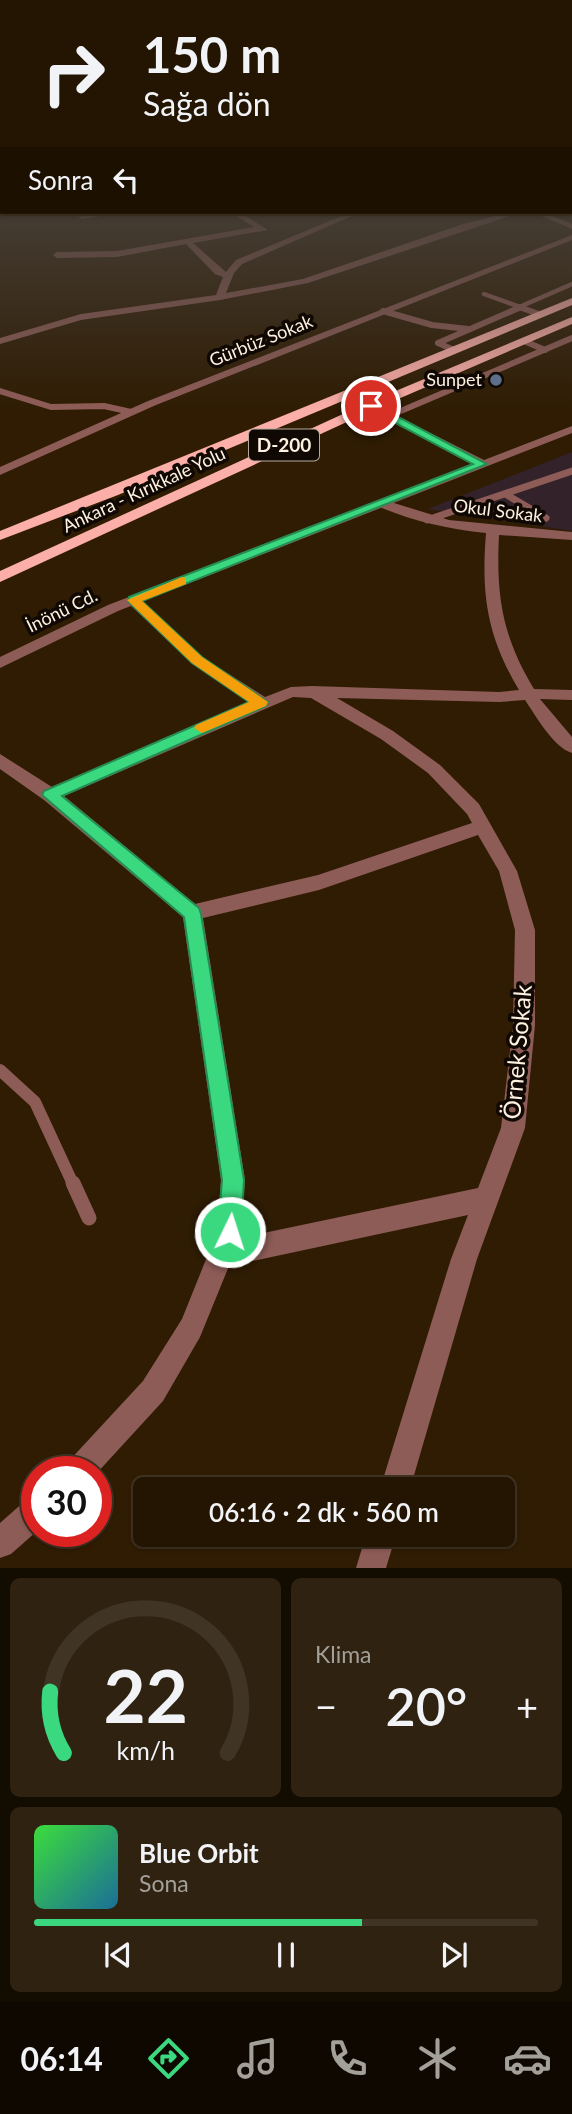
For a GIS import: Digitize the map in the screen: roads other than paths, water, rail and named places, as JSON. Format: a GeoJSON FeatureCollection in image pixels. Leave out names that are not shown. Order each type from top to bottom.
{"type":"FeatureCollection","features":[{"type":"Feature","properties":{"kind":"highway","name":"Ankara - Kırıkkale Yolu"},"geometry":{"type":"LineString","coordinates":[[0,536],[113,492],[572,301]]}},
{"type":"Feature","properties":{"kind":"highway","name":"Ankara - Kırıkkale Yolu"},"geometry":{"type":"LineString","coordinates":[[0,577],[371,406],[572,320]]}},
{"type":"Feature","properties":{"kind":"street"},"geometry":{"type":"LineString","coordinates":[[210,264],[218,272],[228,276]]}},
{"type":"Feature","properties":{"kind":"street"},"geometry":{"type":"LineString","coordinates":[[220,297],[228,276],[237,264]]}},
{"type":"Feature","properties":{"kind":"street"},"geometry":{"type":"LineString","coordinates":[[0,341],[38,326],[89,315],[220,297],[305,281],[355,264]]}},
{"type":"Feature","properties":{"kind":"street","name":"Gürbüz Sokak"},"geometry":{"type":"LineString","coordinates":[[2,469],[131,412],[503,264]]}},
{"type":"Feature","properties":{"kind":"street"},"geometry":{"type":"LineString","coordinates":[[371,406],[482,464]]}},
{"type":"Feature","properties":{"kind":"street","name":"İnönü Cd."},"geometry":{"type":"LineString","coordinates":[[0,663],[133,600],[572,429]]}},
{"type":"Feature","properties":{"kind":"street"},"geometry":{"type":"LineString","coordinates":[[0,456],[23,461]]}},
{"type":"Feature","properties":{"kind":"street","name":"Okul Sokak"},"geometry":{"type":"LineString","coordinates":[[381,503],[426,520],[572,536]]}},
{"type":"Feature","properties":{"kind":"street"},"geometry":{"type":"LineString","coordinates":[[493,529],[491,563],[496,626],[529,696],[572,747]]}},
{"type":"Feature","properties":{"kind":"street"},"geometry":{"type":"LineString","coordinates":[[133,600],[197,660],[261,702]]}},
{"type":"Feature","properties":{"kind":"street","name":"Örnek Sokak"},"geometry":{"type":"LineString","coordinates":[[312,691],[387,735],[434,769],[473,809],[508,871],[525,930],[524,1025],[513,1128],[464,1259],[399,1477]]}},
{"type":"Feature","properties":{"kind":"street"},"geometry":{"type":"LineString","coordinates":[[50,795],[261,702],[290,692],[499,697],[544,693],[572,695]]}},
{"type":"Feature","properties":{"kind":"street"},"geometry":{"type":"LineString","coordinates":[[0,760],[50,795],[192,914],[233,1180],[230,1232],[191,1328],[153,1391],[93,1456]]}},
{"type":"Feature","properties":{"kind":"street"},"geometry":{"type":"LineString","coordinates":[[192,914],[319,882],[483,826]]}},
{"type":"Feature","properties":{"kind":"street"},"geometry":{"type":"LineString","coordinates":[[220,1255],[489,1198]]}},
{"type":"Feature","properties":{"kind":"street"},"geometry":{"type":"LineString","coordinates":[[0,1544],[21,1525]]}},
{"type":"Feature","properties":{"kind":"street"},"geometry":{"type":"LineString","coordinates":[[371,1568],[377,1547]]}},
{"type":"Feature","properties":{"kind":"lane"},"geometry":{"type":"LineString","coordinates":[[454,350],[438,343],[572,284]]}},
{"type":"Feature","properties":{"kind":"lane"},"geometry":{"type":"LineString","coordinates":[[484,294],[539,314]]}},
{"type":"Feature","properties":{"kind":"lane"},"geometry":{"type":"LineString","coordinates":[[383,311],[425,323],[470,329]]}},
{"type":"Feature","properties":{"kind":"lane"},"geometry":{"type":"LineString","coordinates":[[389,416],[572,338]]}},
{"type":"Feature","properties":{"kind":"lane"},"geometry":{"type":"LineString","coordinates":[[524,341],[545,350]]}},
{"type":"Feature","properties":{"kind":"lane"},"geometry":{"type":"LineString","coordinates":[[0,391],[37,406],[61,408],[110,405],[131,412]]}},
{"type":"Feature","properties":{"kind":"lane"},"geometry":{"type":"LineString","coordinates":[[426,520],[572,471]]}},
{"type":"Feature","properties":{"kind":"lane"},"geometry":{"type":"LineString","coordinates":[[507,495],[546,518]]}},
{"type":"Feature","properties":{"kind":"lane"},"geometry":{"type":"LineString","coordinates":[[0,1070],[35,1102],[89,1218]]}},
{"type":"Feature","properties":{"kind":"place","name":"Sunpet"},"geometry":{"type":"Point","coordinates":[496,380]}}]}
